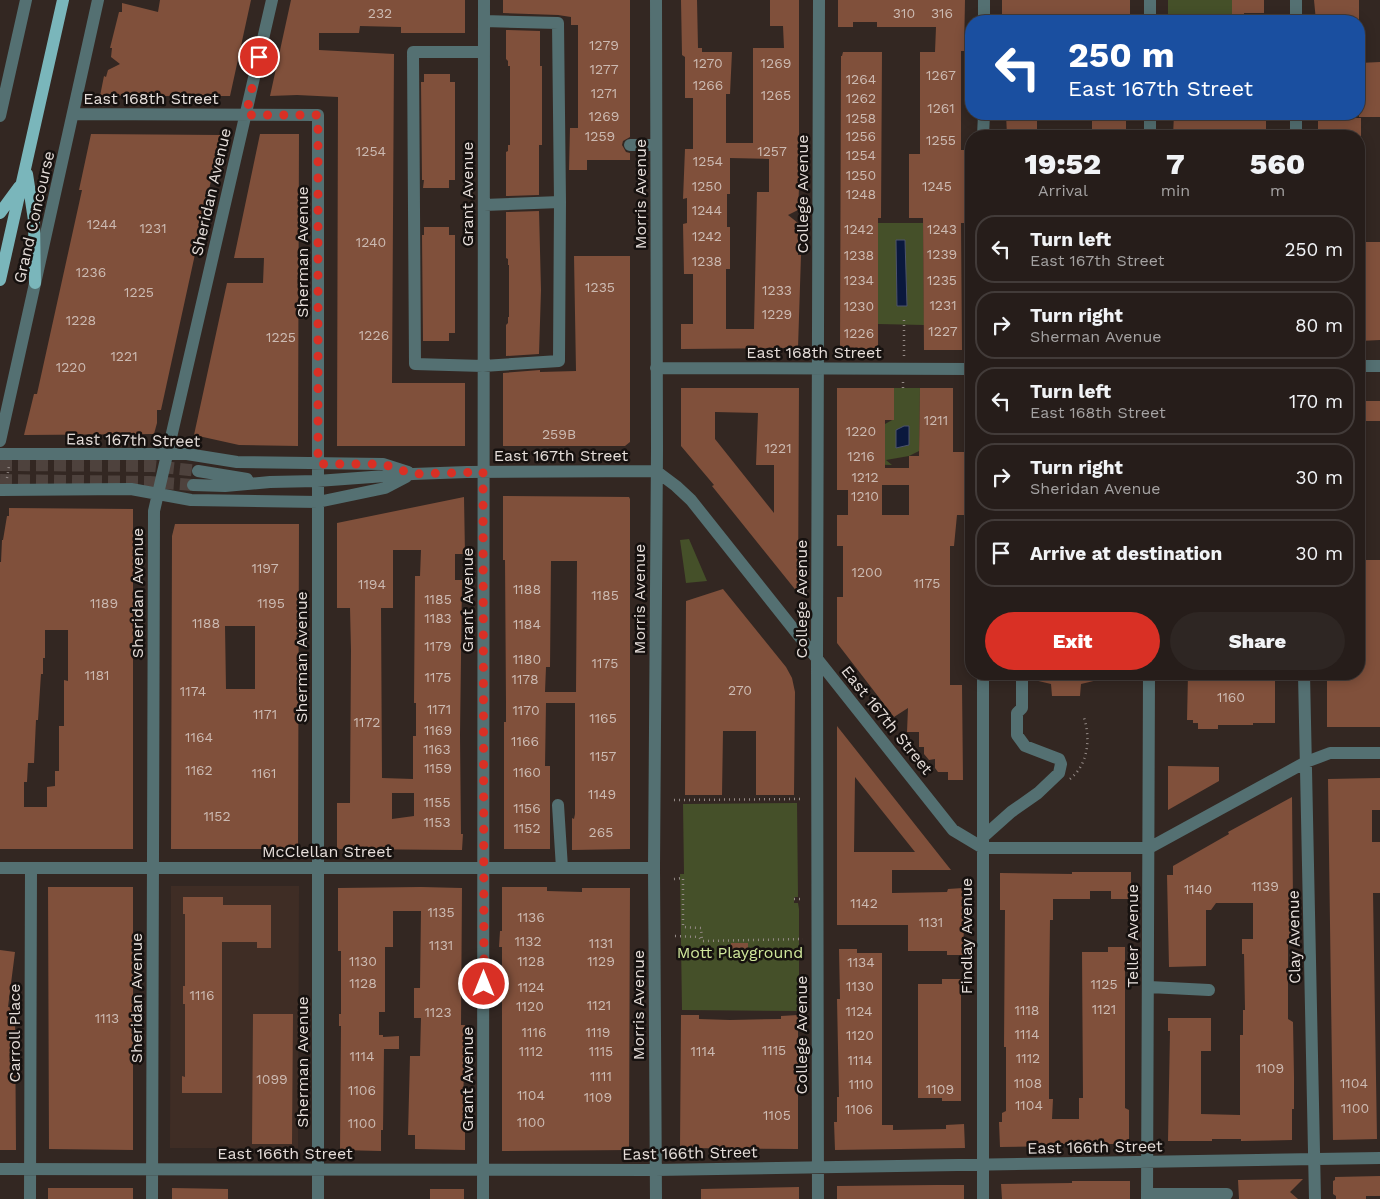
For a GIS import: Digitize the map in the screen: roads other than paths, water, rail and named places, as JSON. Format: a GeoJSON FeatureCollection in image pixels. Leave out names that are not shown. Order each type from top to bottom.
{"type":"FeatureCollection","features":[{"type":"Feature","properties":{"kind":"main road","name":"Grand Concourse"},"geometry":{"type":"LineString","coordinates":[[0,280],[63,0]]}},
{"type":"Feature","properties":{"kind":"main road"},"geometry":{"type":"LineString","coordinates":[[26,163],[34,220],[35,283]]}},
{"type":"Feature","properties":{"kind":"main road"},"geometry":{"type":"LineString","coordinates":[[0,212],[22,183]]}},
{"type":"Feature","properties":{"kind":"street"},"geometry":{"type":"LineString","coordinates":[[0,115],[26,0]]}},
{"type":"Feature","properties":{"kind":"street","name":"Grand Concourse"},"geometry":{"type":"LineString","coordinates":[[0,441],[98,0]]}},
{"type":"Feature","properties":{"kind":"street","name":"Sheridan Avenue"},"geometry":{"type":"LineString","coordinates":[[152,1199],[153,522],[272,0]]}},
{"type":"Feature","properties":{"kind":"street","name":"Grant Avenue"},"geometry":{"type":"LineString","coordinates":[[483,1199],[484,0]]}},
{"type":"Feature","properties":{"kind":"street","name":"Morris Avenue"},"geometry":{"type":"LineString","coordinates":[[656,0],[654,868],[656,1199]]}},
{"type":"Feature","properties":{"kind":"street","name":"College Avenue"},"geometry":{"type":"LineString","coordinates":[[818,1199],[819,0]]}},
{"type":"Feature","properties":{"kind":"street"},"geometry":{"type":"LineString","coordinates":[[984,0],[984,15]]}},
{"type":"Feature","properties":{"kind":"street"},"geometry":{"type":"LineString","coordinates":[[1150,0],[1150,15]]}},
{"type":"Feature","properties":{"kind":"street"},"geometry":{"type":"LineString","coordinates":[[1296,0],[1296,15]]}},
{"type":"Feature","properties":{"kind":"street"},"geometry":{"type":"LineString","coordinates":[[484,21],[558,22],[559,361],[483,366],[415,364],[413,52],[484,52]]}},
{"type":"Feature","properties":{"kind":"street","name":"East 168th Street"},"geometry":{"type":"LineString","coordinates":[[73,114],[318,115]]}},
{"type":"Feature","properties":{"kind":"street","name":"Sherman Avenue"},"geometry":{"type":"LineString","coordinates":[[318,115],[318,1199]]}},
{"type":"Feature","properties":{"kind":"street"},"geometry":{"type":"LineString","coordinates":[[630,145],[656,145]]}},
{"type":"Feature","properties":{"kind":"street"},"geometry":{"type":"LineString","coordinates":[[484,205],[560,202]]}},
{"type":"Feature","properties":{"kind":"street"},"geometry":{"type":"LineString","coordinates":[[1365,366],[1380,366]]}},
{"type":"Feature","properties":{"kind":"street","name":"East 168th Street"},"geometry":{"type":"LineString","coordinates":[[656,368],[965,368]]}},
{"type":"Feature","properties":{"kind":"street","name":"East 167th Street"},"geometry":{"type":"LineString","coordinates":[[6,457],[168,453],[187,454],[236,462],[383,464],[413,474]]}},
{"type":"Feature","properties":{"kind":"street","name":"East 167th Street"},"geometry":{"type":"LineString","coordinates":[[193,485],[225,486],[413,474],[656,471],[691,500],[953,830],[983,842]]}},
{"type":"Feature","properties":{"kind":"street","name":"East 167th Street"},"geometry":{"type":"LineString","coordinates":[[198,472],[270,482]]}},
{"type":"Feature","properties":{"kind":"street","name":"East 167th Street"},"geometry":{"type":"LineString","coordinates":[[3,487],[131,489],[178,499],[202,501],[318,502],[385,488],[413,474]]}},
{"type":"Feature","properties":{"kind":"street","name":"Findlay Avenue"},"geometry":{"type":"LineString","coordinates":[[983,680],[983,1199]]}},
{"type":"Feature","properties":{"kind":"street"},"geometry":{"type":"LineString","coordinates":[[983,842],[1011,812],[1038,793],[1059,773],[1061,764],[1059,759],[1025,746],[1017,735],[1017,713],[1022,708],[1022,680]]}},
{"type":"Feature","properties":{"kind":"street","name":"Teller Avenue"},"geometry":{"type":"LineString","coordinates":[[1148,1197],[1149,680]]}},
{"type":"Feature","properties":{"kind":"street","name":"Clay Avenue"},"geometry":{"type":"LineString","coordinates":[[1304,680],[1315,1199]]}},
{"type":"Feature","properties":{"kind":"street"},"geometry":{"type":"LineString","coordinates":[[983,842],[1149,848],[1306,762],[1330,753],[1380,753]]}},
{"type":"Feature","properties":{"kind":"street"},"geometry":{"type":"LineString","coordinates":[[558,805],[562,868]]}},
{"type":"Feature","properties":{"kind":"street","name":"McClellan Street"},"geometry":{"type":"LineString","coordinates":[[0,868],[654,868]]}},
{"type":"Feature","properties":{"kind":"street","name":"Carroll Place"},"geometry":{"type":"LineString","coordinates":[[30,1199],[31,868]]}},
{"type":"Feature","properties":{"kind":"street"},"geometry":{"type":"LineString","coordinates":[[1149,986],[1209,990]]}},
{"type":"Feature","properties":{"kind":"street","name":"East 166th Street"},"geometry":{"type":"LineString","coordinates":[[0,1169],[655,1170],[1380,1158]]}},
{"type":"Feature","properties":{"kind":"street"},"geometry":{"type":"LineString","coordinates":[[1148,1197],[1226,1194]]}},
{"type":"Feature","properties":{"kind":"water"},"geometry":{"type":"Polygon","coordinates":[[[896,240],[905,240],[907,306],[897,306],[896,240]]]}},
{"type":"Feature","properties":{"kind":"water"},"geometry":{"type":"Polygon","coordinates":[[[909,426],[909,445],[896,448],[896,430],[909,426]]]}},
{"type":"Feature","properties":{"kind":"tunnel"},"geometry":{"type":"LineString","coordinates":[[0,465],[153,466],[198,471]]}},
{"type":"Feature","properties":{"kind":"tunnel"},"geometry":{"type":"LineString","coordinates":[[0,480],[150,482],[193,485]]}},
{"type":"Feature","properties":{"kind":"park label","name":"Mott Playground"},"geometry":{"type":"Point","coordinates":[740,952]}}]}
